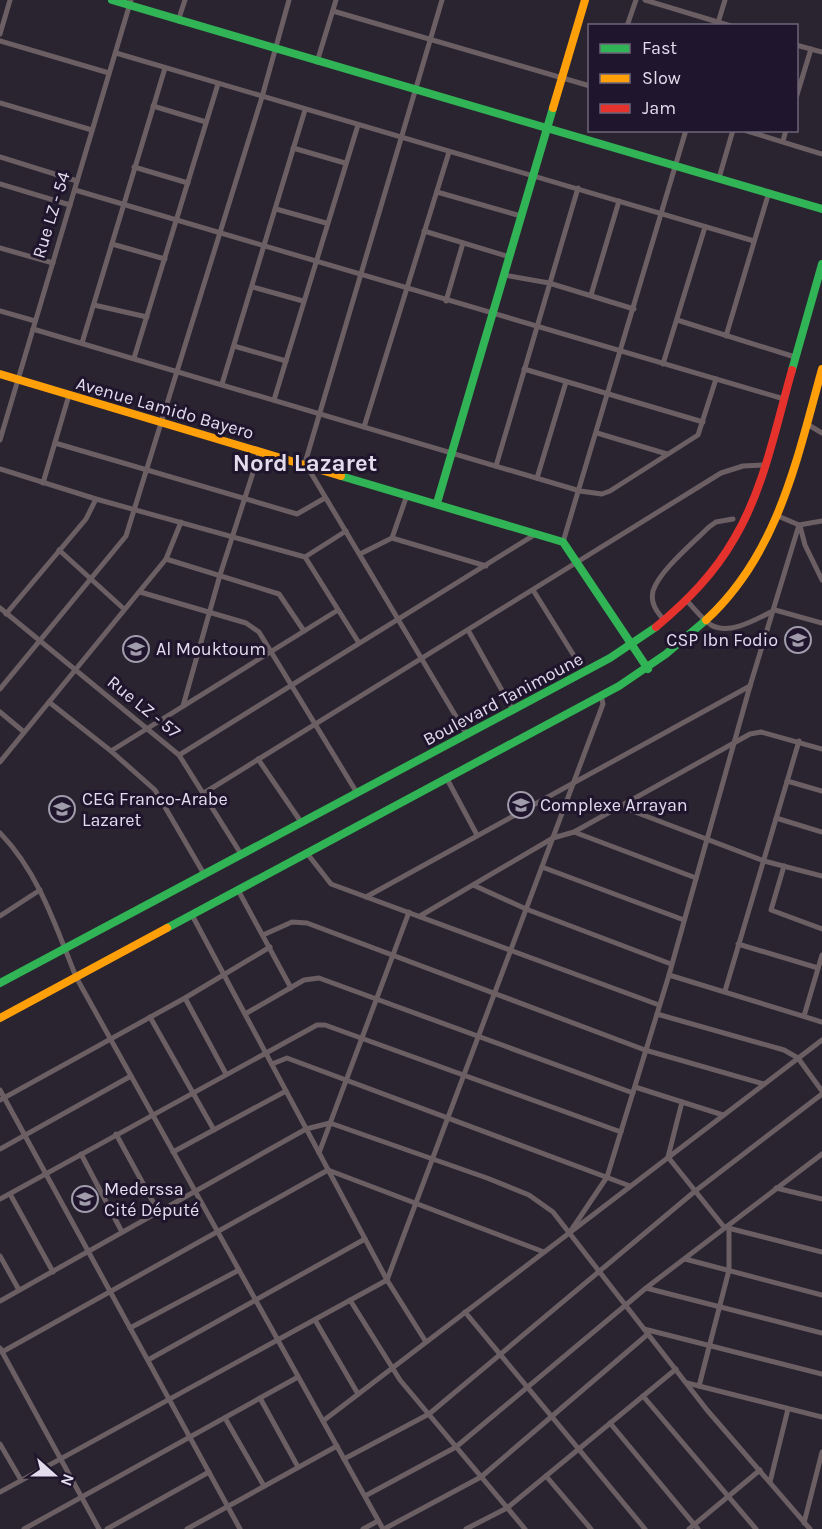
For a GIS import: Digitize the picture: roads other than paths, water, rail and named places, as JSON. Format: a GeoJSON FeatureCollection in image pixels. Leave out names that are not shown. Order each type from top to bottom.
{"type":"FeatureCollection","features":[{"type":"Feature","properties":{"kind":"main road"},"geometry":{"type":"LineString","coordinates":[[112,0],[131,3],[178,21],[822,209]]}},
{"type":"Feature","properties":{"kind":"main road"},"geometry":{"type":"LineString","coordinates":[[437,503],[585,0]]}},
{"type":"Feature","properties":{"kind":"main road","name":"Boulevard Tanimoune"},"geometry":{"type":"LineString","coordinates":[[0,982],[468,735],[632,644],[687,601],[708,577],[735,538],[765,465],[822,264]]}},
{"type":"Feature","properties":{"kind":"main road"},"geometry":{"type":"LineString","coordinates":[[0,1018],[601,695],[648,669],[678,647],[706,621],[751,566],[781,517],[822,369]]}},
{"type":"Feature","properties":{"kind":"main road","name":"Avenue Lamido Bayero"},"geometry":{"type":"LineString","coordinates":[[0,374],[305,463],[563,542]]}},
{"type":"Feature","properties":{"kind":"main road"},"geometry":{"type":"LineString","coordinates":[[563,542],[648,669]]}},
{"type":"Feature","properties":{"kind":"street"},"geometry":{"type":"LineString","coordinates":[[0,34],[10,0]]}},
{"type":"Feature","properties":{"kind":"street"},"geometry":{"type":"LineString","coordinates":[[178,21],[184,0]]}},
{"type":"Feature","properties":{"kind":"street"},"geometry":{"type":"LineString","coordinates":[[0,689],[38,640],[124,540],[136,510],[163,423],[176,371],[262,97],[289,0]]}},
{"type":"Feature","properties":{"kind":"street"},"geometry":{"type":"LineString","coordinates":[[317,62],[336,0]]}},
{"type":"Feature","properties":{"kind":"street"},"geometry":{"type":"LineString","coordinates":[[442,0],[305,463],[468,735]]}},
{"type":"Feature","properties":{"kind":"street"},"geometry":{"type":"LineString","coordinates":[[628,24],[636,0]]}},
{"type":"Feature","properties":{"kind":"street"},"geometry":{"type":"LineString","coordinates":[[645,0],[718,24],[725,0]]}},
{"type":"Feature","properties":{"kind":"street","name":"Rue LZ - 54"},"geometry":{"type":"LineString","coordinates":[[0,440],[131,3]]}},
{"type":"Feature","properties":{"kind":"street"},"geometry":{"type":"LineString","coordinates":[[333,11],[588,85]]}},
{"type":"Feature","properties":{"kind":"street"},"geometry":{"type":"LineString","coordinates":[[0,41],[110,73]]}},
{"type":"Feature","properties":{"kind":"street"},"geometry":{"type":"LineString","coordinates":[[798,46],[822,52]]}},
{"type":"Feature","properties":{"kind":"street"},"geometry":{"type":"LineString","coordinates":[[798,91],[812,49]]}},
{"type":"Feature","properties":{"kind":"street"},"geometry":{"type":"LineString","coordinates":[[116,53],[754,241]]}},
{"type":"Feature","properties":{"kind":"street"},"geometry":{"type":"LineString","coordinates":[[82,343],[165,68]]}},
{"type":"Feature","properties":{"kind":"street"},"geometry":{"type":"LineString","coordinates":[[134,358],[218,84]]}},
{"type":"Feature","properties":{"kind":"street"},"geometry":{"type":"LineString","coordinates":[[0,103],[92,130]]}},
{"type":"Feature","properties":{"kind":"street"},"geometry":{"type":"LineString","coordinates":[[153,105],[206,122]]}},
{"type":"Feature","properties":{"kind":"street"},"geometry":{"type":"LineString","coordinates":[[222,384],[305,110]]}},
{"type":"Feature","properties":{"kind":"street"},"geometry":{"type":"LineString","coordinates":[[274,400],[326,223],[358,125]]}},
{"type":"Feature","properties":{"kind":"street"},"geometry":{"type":"LineString","coordinates":[[563,542],[685,132]]}},
{"type":"Feature","properties":{"kind":"street"},"geometry":{"type":"LineString","coordinates":[[719,178],[732,132]]}},
{"type":"Feature","properties":{"kind":"street"},"geometry":{"type":"LineString","coordinates":[[751,132],[822,154]]}},
{"type":"Feature","properties":{"kind":"street"},"geometry":{"type":"LineString","coordinates":[[783,141],[785,132]]}},
{"type":"Feature","properties":{"kind":"street"},"geometry":{"type":"LineString","coordinates":[[293,148],[345,163]]}},
{"type":"Feature","properties":{"kind":"street"},"geometry":{"type":"LineString","coordinates":[[364,427],[449,152]]}},
{"type":"Feature","properties":{"kind":"street"},"geometry":{"type":"LineString","coordinates":[[0,157],[77,180]]}},
{"type":"Feature","properties":{"kind":"street"},"geometry":{"type":"LineString","coordinates":[[134,166],[188,183]]}},
{"type":"Feature","properties":{"kind":"street"},"geometry":{"type":"LineString","coordinates":[[0,184],[70,205]]}},
{"type":"Feature","properties":{"kind":"street"},"geometry":{"type":"LineString","coordinates":[[496,466],[578,188]]}},
{"type":"Feature","properties":{"kind":"street"},"geometry":{"type":"LineString","coordinates":[[75,190],[492,315],[621,350],[783,399]]}},
{"type":"Feature","properties":{"kind":"street"},"geometry":{"type":"LineString","coordinates":[[437,192],[522,216]]}},
{"type":"Feature","properties":{"kind":"street"},"geometry":{"type":"LineString","coordinates":[[726,336],[769,192]]}},
{"type":"Feature","properties":{"kind":"street"},"geometry":{"type":"LineString","coordinates":[[591,295],[619,201]]}},
{"type":"Feature","properties":{"kind":"street"},"geometry":{"type":"LineString","coordinates":[[276,209],[326,223]]}},
{"type":"Feature","properties":{"kind":"street"},"geometry":{"type":"LineString","coordinates":[[663,364],[705,226]]}},
{"type":"Feature","properties":{"kind":"street"},"geometry":{"type":"LineString","coordinates":[[424,231],[510,257]]}},
{"type":"Feature","properties":{"kind":"street"},"geometry":{"type":"LineString","coordinates":[[112,243],[165,259]]}},
{"type":"Feature","properties":{"kind":"street"},"geometry":{"type":"LineString","coordinates":[[446,301],[463,243]]}},
{"type":"Feature","properties":{"kind":"street"},"geometry":{"type":"LineString","coordinates":[[0,248],[53,263]]}},
{"type":"Feature","properties":{"kind":"street"},"geometry":{"type":"LineString","coordinates":[[504,274],[549,283],[634,309]]}},
{"type":"Feature","properties":{"kind":"street"},"geometry":{"type":"LineString","coordinates":[[253,287],[303,301]]}},
{"type":"Feature","properties":{"kind":"street"},"geometry":{"type":"LineString","coordinates":[[94,304],[147,317]]}},
{"type":"Feature","properties":{"kind":"street"},"geometry":{"type":"LineString","coordinates":[[0,311],[35,321]]}},
{"type":"Feature","properties":{"kind":"street"},"geometry":{"type":"LineString","coordinates":[[677,320],[795,357]]}},
{"type":"Feature","properties":{"kind":"street"},"geometry":{"type":"LineString","coordinates":[[33,329],[580,491],[602,494],[698,435],[716,379]]}},
{"type":"Feature","properties":{"kind":"street"},"geometry":{"type":"LineString","coordinates":[[234,346],[286,361]]}},
{"type":"Feature","properties":{"kind":"street"},"geometry":{"type":"LineString","coordinates":[[524,369],[704,422]]}},
{"type":"Feature","properties":{"kind":"street"},"geometry":{"type":"LineString","coordinates":[[537,478],[566,382]]}},
{"type":"Feature","properties":{"kind":"street"},"geometry":{"type":"LineString","coordinates":[[43,483],[69,395]]}},
{"type":"Feature","properties":{"kind":"street"},"geometry":{"type":"LineString","coordinates":[[807,424],[822,433]]}},
{"type":"Feature","properties":{"kind":"street"},"geometry":{"type":"LineString","coordinates":[[597,432],[668,454]]}},
{"type":"Feature","properties":{"kind":"street"},"geometry":{"type":"LineString","coordinates":[[55,443],[297,514],[325,498]]}},
{"type":"Feature","properties":{"kind":"street"},"geometry":{"type":"LineString","coordinates":[[183,706],[220,575],[260,451]]}},
{"type":"Feature","properties":{"kind":"street"},"geometry":{"type":"LineString","coordinates":[[204,793],[721,473],[743,466],[765,465]]}},
{"type":"Feature","properties":{"kind":"street"},"geometry":{"type":"LineString","coordinates":[[0,469],[96,499],[305,557],[359,643]]}},
{"type":"Feature","properties":{"kind":"street"},"geometry":{"type":"LineString","coordinates":[[392,538],[406,495]]}},
{"type":"Feature","properties":{"kind":"street"},"geometry":{"type":"LineString","coordinates":[[6,614],[86,519],[96,499]]}},
{"type":"Feature","properties":{"kind":"street"},"geometry":{"type":"LineString","coordinates":[[781,517],[796,523],[822,521]]}},
{"type":"Feature","properties":{"kind":"street"},"geometry":{"type":"LineString","coordinates":[[664,620],[655,611],[652,597],[658,581],[716,522],[733,519]]}},
{"type":"Feature","properties":{"kind":"street"},"geometry":{"type":"LineString","coordinates":[[0,762],[166,560],[180,522]]}},
{"type":"Feature","properties":{"kind":"street"},"geometry":{"type":"LineString","coordinates":[[796,523],[822,580]]}},
{"type":"Feature","properties":{"kind":"street"},"geometry":{"type":"LineString","coordinates":[[570,1232],[607,1177],[669,975],[750,686],[775,610],[796,523]]}},
{"type":"Feature","properties":{"kind":"street"},"geometry":{"type":"LineString","coordinates":[[305,557],[346,531]]}},
{"type":"Feature","properties":{"kind":"street"},"geometry":{"type":"LineString","coordinates":[[179,755],[534,535]]}},
{"type":"Feature","properties":{"kind":"street"},"geometry":{"type":"LineString","coordinates":[[360,554],[392,538],[486,566]]}},
{"type":"Feature","properties":{"kind":"street"},"geometry":{"type":"LineString","coordinates":[[59,550],[124,609]]}},
{"type":"Feature","properties":{"kind":"street"},"geometry":{"type":"LineString","coordinates":[[166,560],[279,594],[304,631]]}},
{"type":"Feature","properties":{"kind":"street"},"geometry":{"type":"LineString","coordinates":[[533,590],[576,659]]}},
{"type":"Feature","properties":{"kind":"street"},"geometry":{"type":"LineString","coordinates":[[140,592],[252,626],[259,632],[357,793]]}},
{"type":"Feature","properties":{"kind":"street"},"geometry":{"type":"LineString","coordinates":[[687,601],[706,621],[716,627],[738,627],[775,610],[822,623]]}},
{"type":"Feature","properties":{"kind":"street","name":"Rue LZ - 57"},"geometry":{"type":"LineString","coordinates":[[0,608],[179,755],[241,854]]}},
{"type":"Feature","properties":{"kind":"street"},"geometry":{"type":"LineString","coordinates":[[111,751],[338,610]]}},
{"type":"Feature","properties":{"kind":"street"},"geometry":{"type":"LineString","coordinates":[[468,630],[513,710]]}},
{"type":"Feature","properties":{"kind":"street"},"geometry":{"type":"LineString","coordinates":[[366,897],[750,686]]}},
{"type":"Feature","properties":{"kind":"street"},"geometry":{"type":"LineString","coordinates":[[0,1492],[387,1280],[603,704],[601,695]]}},
{"type":"Feature","properties":{"kind":"street"},"geometry":{"type":"LineString","coordinates":[[49,702],[111,751],[160,796],[204,874]]}},
{"type":"Feature","properties":{"kind":"street"},"geometry":{"type":"LineString","coordinates":[[0,712],[24,732]]}},
{"type":"Feature","properties":{"kind":"street"},"geometry":{"type":"LineString","coordinates":[[420,916],[553,838],[574,832],[622,807],[756,732],[822,748]]}},
{"type":"Feature","properties":{"kind":"street"},"geometry":{"type":"LineString","coordinates":[[725,991],[799,741]]}},
{"type":"Feature","properties":{"kind":"street"},"geometry":{"type":"LineString","coordinates":[[258,759],[302,822]]}},
{"type":"Feature","properties":{"kind":"street"},"geometry":{"type":"LineString","coordinates":[[446,777],[477,835]]}},
{"type":"Feature","properties":{"kind":"street"},"geometry":{"type":"LineString","coordinates":[[787,781],[822,791]]}},
{"type":"Feature","properties":{"kind":"street"},"geometry":{"type":"LineString","coordinates":[[622,807],[764,861],[822,876]]}},
{"type":"Feature","properties":{"kind":"street"},"geometry":{"type":"LineString","coordinates":[[776,818],[822,832]]}},
{"type":"Feature","properties":{"kind":"street"},"geometry":{"type":"LineString","coordinates":[[574,832],[696,878]]}},
{"type":"Feature","properties":{"kind":"street"},"geometry":{"type":"LineString","coordinates":[[0,833],[11,845],[40,890],[76,977],[383,1529],[481,1477],[551,1418],[646,1332]]}},
{"type":"Feature","properties":{"kind":"street"},"geometry":{"type":"LineString","coordinates":[[306,852],[327,881],[510,952],[659,1005]]}},
{"type":"Feature","properties":{"kind":"street"},"geometry":{"type":"LineString","coordinates":[[784,866],[771,910],[822,929]]}},
{"type":"Feature","properties":{"kind":"street"},"geometry":{"type":"LineString","coordinates":[[542,867],[684,920]]}},
{"type":"Feature","properties":{"kind":"street"},"geometry":{"type":"LineString","coordinates":[[473,885],[526,909],[671,964]]}},
{"type":"Feature","properties":{"kind":"street"},"geometry":{"type":"LineString","coordinates":[[0,916],[40,890]]}},
{"type":"Feature","properties":{"kind":"street"},"geometry":{"type":"LineString","coordinates":[[238,890],[291,988]]}},
{"type":"Feature","properties":{"kind":"street"},"geometry":{"type":"LineString","coordinates":[[319,1153],[409,912]]}},
{"type":"Feature","properties":{"kind":"street"},"geometry":{"type":"LineString","coordinates":[[192,915],[387,1280],[426,1342]]}},
{"type":"Feature","properties":{"kind":"street"},"geometry":{"type":"LineString","coordinates":[[263,935],[299,921],[645,1050],[764,1084]]}},
{"type":"Feature","properties":{"kind":"street"},"geometry":{"type":"LineString","coordinates":[[738,944],[818,968]]}},
{"type":"Feature","properties":{"kind":"street"},"geometry":{"type":"LineString","coordinates":[[2,1099],[184,998],[270,947]]}},
{"type":"Feature","properties":{"kind":"street"},"geometry":{"type":"LineString","coordinates":[[804,1016],[822,955]]}},
{"type":"Feature","properties":{"kind":"street"},"geometry":{"type":"LineString","coordinates":[[669,975],[822,1022]]}},
{"type":"Feature","properties":{"kind":"street"},"geometry":{"type":"LineString","coordinates":[[245,1014],[316,977],[634,1090],[723,1115]]}},
{"type":"Feature","properties":{"kind":"street"},"geometry":{"type":"LineString","coordinates":[[184,998],[226,1074]]}},
{"type":"Feature","properties":{"kind":"street"},"geometry":{"type":"LineString","coordinates":[[344,1459],[429,1414],[501,1356],[598,1270],[822,1093],[798,1058],[784,1050],[657,1014]]}},
{"type":"Feature","properties":{"kind":"street"},"geometry":{"type":"LineString","coordinates":[[150,1017],[214,1130]]}},
{"type":"Feature","properties":{"kind":"street"},"geometry":{"type":"LineString","coordinates":[[0,1199],[317,1025],[326,1025],[621,1132]]}},
{"type":"Feature","properties":{"kind":"street"},"geometry":{"type":"LineString","coordinates":[[323,1421],[822,1040]]}},
{"type":"Feature","properties":{"kind":"street"},"geometry":{"type":"LineString","coordinates":[[272,1064],[287,1058],[630,1186]]}},
{"type":"Feature","properties":{"kind":"street"},"geometry":{"type":"LineString","coordinates":[[0,1149],[131,1076]]}},
{"type":"Feature","properties":{"kind":"street"},"geometry":{"type":"LineString","coordinates":[[0,1090],[2,1099],[25,1135],[240,1529]]}},
{"type":"Feature","properties":{"kind":"street"},"geometry":{"type":"LineString","coordinates":[[173,1152],[286,1091]]}},
{"type":"Feature","properties":{"kind":"street"},"geometry":{"type":"LineString","coordinates":[[668,1157],[682,1102]]}},
{"type":"Feature","properties":{"kind":"street"},"geometry":{"type":"LineString","coordinates":[[0,1301],[306,1129],[330,1123],[529,1195],[553,1212],[646,1332],[810,1529]]}},
{"type":"Feature","properties":{"kind":"street"},"geometry":{"type":"LineString","coordinates":[[116,1134],[158,1211]]}},
{"type":"Feature","properties":{"kind":"street"},"geometry":{"type":"LineString","coordinates":[[81,1154],[122,1232]]}},
{"type":"Feature","properties":{"kind":"street"},"geometry":{"type":"LineString","coordinates":[[364,1496],[456,1447],[646,1288],[822,1154]]}},
{"type":"Feature","properties":{"kind":"street"},"geometry":{"type":"LineString","coordinates":[[668,1157],[694,1192],[726,1228],[822,1252]]}},
{"type":"Feature","properties":{"kind":"street"},"geometry":{"type":"LineString","coordinates":[[99,1529],[1,1350],[111,1293],[328,1170],[544,1252]]}},
{"type":"Feature","properties":{"kind":"street"},"geometry":{"type":"LineString","coordinates":[[776,1188],[822,1199]]}},
{"type":"Feature","properties":{"kind":"street"},"geometry":{"type":"LineString","coordinates":[[10,1194],[53,1272]]}},
{"type":"Feature","properties":{"kind":"street"},"geometry":{"type":"LineString","coordinates":[[699,1386],[729,1270],[726,1228]]}},
{"type":"Feature","properties":{"kind":"street"},"geometry":{"type":"LineString","coordinates":[[148,1360],[365,1239]]}},
{"type":"Feature","properties":{"kind":"street"},"geometry":{"type":"LineString","coordinates":[[0,1256],[19,1290]]}},
{"type":"Feature","properties":{"kind":"street"},"geometry":{"type":"LineString","coordinates":[[685,1259],[822,1295]]}},
{"type":"Feature","properties":{"kind":"street"},"geometry":{"type":"LineString","coordinates":[[130,1328],[238,1270]]}},
{"type":"Feature","properties":{"kind":"street"},"geometry":{"type":"LineString","coordinates":[[646,1288],[822,1333]]}},
{"type":"Feature","properties":{"kind":"street"},"geometry":{"type":"LineString","coordinates":[[350,1300],[392,1368],[525,1529]]}},
{"type":"Feature","properties":{"kind":"street"},"geometry":{"type":"LineString","coordinates":[[465,1312],[645,1529]]}},
{"type":"Feature","properties":{"kind":"street"},"geometry":{"type":"LineString","coordinates":[[315,1320],[358,1394]]}},
{"type":"Feature","properties":{"kind":"street"},"geometry":{"type":"LineString","coordinates":[[646,1332],[822,1374]]}},
{"type":"Feature","properties":{"kind":"street"},"geometry":{"type":"LineString","coordinates":[[466,1529],[507,1508],[676,1369]]}},
{"type":"Feature","properties":{"kind":"street"},"geometry":{"type":"LineString","coordinates":[[24,1529],[298,1377]]}},
{"type":"Feature","properties":{"kind":"street"},"geometry":{"type":"LineString","coordinates":[[687,1382],[822,1417]]}},
{"type":"Feature","properties":{"kind":"street"},"geometry":{"type":"LineString","coordinates":[[643,1396],[756,1529]]}},
{"type":"Feature","properties":{"kind":"street"},"geometry":{"type":"LineString","coordinates":[[260,1398],[298,1467]]}},
{"type":"Feature","properties":{"kind":"street"},"geometry":{"type":"LineString","coordinates":[[770,1482],[788,1408]]}},
{"type":"Feature","properties":{"kind":"street"},"geometry":{"type":"LineString","coordinates":[[225,1418],[264,1486]]}},
{"type":"Feature","properties":{"kind":"street"},"geometry":{"type":"LineString","coordinates":[[610,1423],[696,1527]]}},
{"type":"Feature","properties":{"kind":"street"},"geometry":{"type":"LineString","coordinates":[[0,1444],[21,1480]]}},
{"type":"Feature","properties":{"kind":"street"},"geometry":{"type":"LineString","coordinates":[[187,1529],[336,1446]]}},
{"type":"Feature","properties":{"kind":"street"},"geometry":{"type":"LineString","coordinates":[[804,1523],[822,1452]]}},
{"type":"Feature","properties":{"kind":"street"},"geometry":{"type":"LineString","coordinates":[[689,1529],[696,1527],[760,1470]]}},
{"type":"Feature","properties":{"kind":"street"},"geometry":{"type":"LineString","coordinates":[[106,1529],[209,1472]]}},
{"type":"Feature","properties":{"kind":"street"},"geometry":{"type":"LineString","coordinates":[[546,1476],[591,1529]]}},
{"type":"Feature","properties":{"kind":"street"},"geometry":{"type":"LineString","coordinates":[[363,1529],[378,1521]]}},
{"type":"Feature","properties":{"kind":"place","name":"CSP Ibn Fodio"},"geometry":{"type":"Point","coordinates":[798,640]}},
{"type":"Feature","properties":{"kind":"place","name":"Al Mouktoum"},"geometry":{"type":"Point","coordinates":[136,649]}},
{"type":"Feature","properties":{"kind":"place","name":"Complexe Arrayan"},"geometry":{"type":"Point","coordinates":[521,805]}},
{"type":"Feature","properties":{"kind":"place","name":"CEG Franco-Arabe Lazaret"},"geometry":{"type":"Point","coordinates":[62,809]}},
{"type":"Feature","properties":{"kind":"place","name":"Mederssa Cité Député"},"geometry":{"type":"Point","coordinates":[85,1199]}},
{"type":"Feature","properties":{"kind":"district","name":"Nord Lazaret"},"geometry":{"type":"Point","coordinates":[305,463]}}]}
